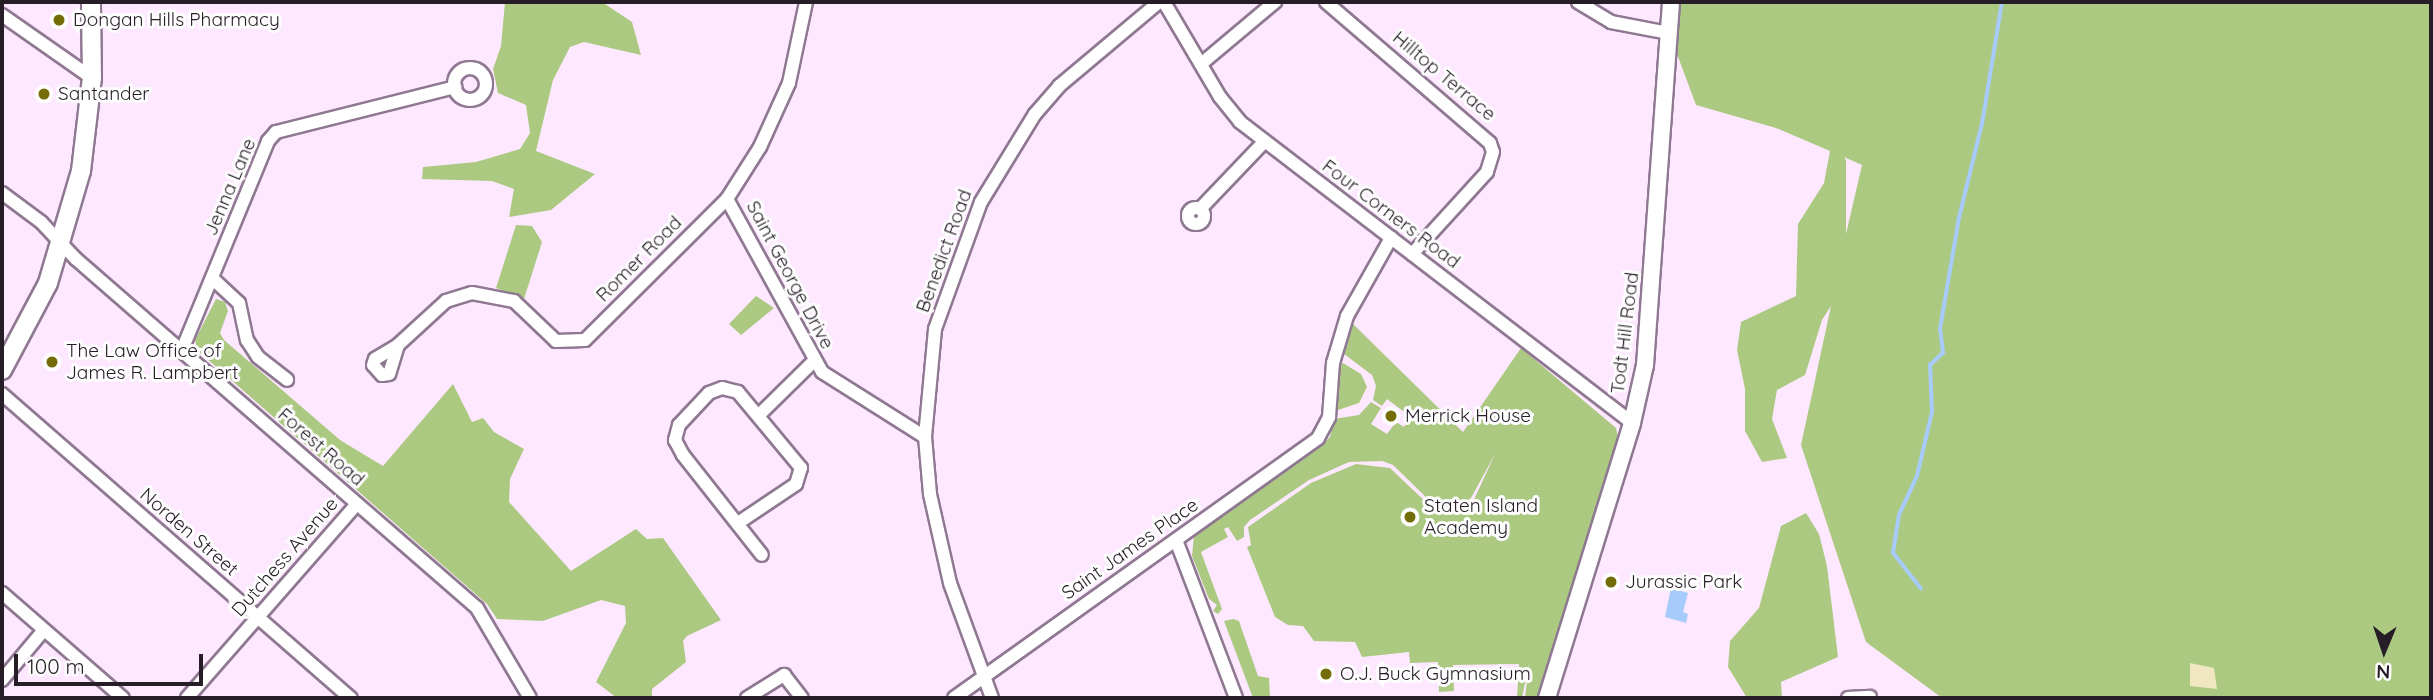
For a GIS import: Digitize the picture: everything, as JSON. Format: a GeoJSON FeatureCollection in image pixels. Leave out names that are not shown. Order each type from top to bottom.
{"type":"FeatureCollection","features":[{"type":"Feature","properties":{"kind":"main road"},"geometry":{"type":"LineString","coordinates":[[2,370],[30,320],[61,246],[81,171],[92,78],[91,2]]}},
{"type":"Feature","properties":{"kind":"street","name":"Romer Road"},"geometry":{"type":"LineString","coordinates":[[398,345],[446,301],[472,293],[514,301],[556,341],[585,340],[727,199],[760,147],[789,83],[806,2]]}},
{"type":"Feature","properties":{"kind":"street","name":"Four Corners Road"},"geometry":{"type":"LineString","coordinates":[[1161,2],[1220,96],[1264,142],[1632,424]]}},
{"type":"Feature","properties":{"kind":"street","name":"Benedict Road"},"geometry":{"type":"LineString","coordinates":[[992,698],[939,545],[925,437],[935,329],[971,228],[996,172],[1059,86],[1161,2]]}},
{"type":"Feature","properties":{"kind":"street"},"geometry":{"type":"LineString","coordinates":[[1201,64],[1275,2]]}},
{"type":"Feature","properties":{"kind":"street","name":"Hilltop Terrace"},"geometry":{"type":"LineString","coordinates":[[1326,2],[1490,143],[1493,152],[1487,172],[1412,254]]}},
{"type":"Feature","properties":{"kind":"street"},"geometry":{"type":"LineString","coordinates":[[1578,2],[1611,22],[1668,33]]}},
{"type":"Feature","properties":{"kind":"street","name":"Todt Hill Road"},"geometry":{"type":"LineString","coordinates":[[1547,698],[1632,424],[1651,331],[1671,2]]}},
{"type":"Feature","properties":{"kind":"street"},"geometry":{"type":"LineString","coordinates":[[2,15],[92,78]]}},
{"type":"Feature","properties":{"kind":"street","name":"Jenna Lane"},"geometry":{"type":"LineString","coordinates":[[182,351],[268,141],[276,132],[455,87]]}},
{"type":"Feature","properties":{"kind":"street"},"geometry":{"type":"LineString","coordinates":[[1200,209],[1264,142]]}},
{"type":"Feature","properties":{"kind":"street","name":"Forest Road"},"geometry":{"type":"LineString","coordinates":[[2,193],[41,222],[61,246],[477,608],[530,698]]}},
{"type":"Feature","properties":{"kind":"street","name":"Saint George Drive"},"geometry":{"type":"LineString","coordinates":[[727,199],[814,361],[833,382],[925,437]]}},
{"type":"Feature","properties":{"kind":"street","name":"Saint James Place"},"geometry":{"type":"LineString","coordinates":[[954,698],[1326,429],[1333,363],[1347,316],[1391,238]]}},
{"type":"Feature","properties":{"kind":"street"},"geometry":{"type":"LineString","coordinates":[[212,278],[239,303],[247,340],[258,357],[287,380]]}},
{"type":"Feature","properties":{"kind":"street"},"geometry":{"type":"LineString","coordinates":[[760,415],[814,361]]}},
{"type":"Feature","properties":{"kind":"street"},"geometry":{"type":"LineString","coordinates":[[738,523],[796,484],[801,472],[797,457],[760,415],[738,392],[722,388],[709,393],[676,432],[678,447],[762,555]]}},
{"type":"Feature","properties":{"kind":"street","name":"Norden Street"},"geometry":{"type":"LineString","coordinates":[[2,394],[351,698]]}},
{"type":"Feature","properties":{"kind":"street","name":"Dutchess Avenue"},"geometry":{"type":"LineString","coordinates":[[187,698],[357,504]]}},
{"type":"Feature","properties":{"kind":"street"},"geometry":{"type":"LineString","coordinates":[[1176,540],[1236,698]]}},
{"type":"Feature","properties":{"kind":"street"},"geometry":{"type":"LineString","coordinates":[[2,593],[123,698]]}},
{"type":"Feature","properties":{"kind":"street"},"geometry":{"type":"LineString","coordinates":[[2,680],[44,630]]}},
{"type":"Feature","properties":{"kind":"street"},"geometry":{"type":"LineString","coordinates":[[747,698],[784,675],[802,698]]}},
{"type":"Feature","properties":{"kind":"street"},"geometry":{"type":"LineString","coordinates":[[1847,698],[1870,697]]}},
{"type":"Feature","properties":{"kind":"green space"},"geometry":{"type":"Polygon","coordinates":[[[505,2],[602,2],[632,22],[641,55],[584,42],[570,47],[553,80],[536,151],[595,174],[551,210],[509,217],[514,189],[492,181],[422,179],[423,167],[476,162],[520,149],[530,133],[526,105],[498,93],[493,69],[501,46],[505,2]]]}},
{"type":"Feature","properties":{"kind":"green space"},"geometry":{"type":"Polygon","coordinates":[[[1680,2],[2431,2],[2431,698],[1942,698],[1866,642],[1801,445],[1831,306],[1822,320],[1805,375],[1777,390],[1772,419],[1787,458],[1762,462],[1745,431],[1745,389],[1737,350],[1741,322],[1796,296],[1798,224],[1824,183],[1830,151],[1776,128],[1696,105],[1677,54],[1680,2]],[[1844,157],[1846,234],[1862,165],[1844,157]]]}},
{"type":"Feature","properties":{"kind":"green space"},"geometry":{"type":"Polygon","coordinates":[[[516,225],[532,226],[542,242],[524,299],[496,288],[516,225]]]}},
{"type":"Feature","properties":{"kind":"green space"},"geometry":{"type":"Polygon","coordinates":[[[756,296],[774,308],[741,335],[729,324],[756,296]]]}},
{"type":"Feature","properties":{"kind":"green space"},"geometry":{"type":"Polygon","coordinates":[[[216,299],[225,302],[228,311],[220,333],[224,340],[340,440],[383,466],[453,384],[472,422],[483,418],[494,432],[524,449],[510,479],[509,502],[571,571],[636,529],[647,539],[663,538],[721,620],[687,636],[683,641],[686,662],[652,689],[652,698],[617,698],[596,682],[626,623],[625,606],[601,600],[543,621],[497,619],[487,604],[198,351],[195,340],[216,299]]]}},
{"type":"Feature","properties":{"kind":"green space","name":"Staten Island Academy"},"geometry":{"type":"Polygon","coordinates":[[[1350,321],[1463,432],[1521,348],[1616,428],[1619,442],[1540,698],[1525,698],[1529,663],[1522,698],[1517,698],[1519,664],[1453,665],[1454,691],[1439,692],[1438,662],[1410,663],[1409,652],[1362,657],[1355,642],[1314,641],[1303,626],[1288,625],[1275,617],[1247,547],[1251,545],[1248,527],[1311,483],[1356,464],[1390,468],[1429,505],[1447,512],[1462,511],[1472,504],[1495,454],[1471,498],[1456,509],[1433,504],[1393,465],[1382,461],[1349,462],[1309,480],[1250,520],[1244,527],[1244,537],[1237,541],[1228,527],[1224,529],[1228,537],[1201,552],[1222,609],[1218,614],[1213,611],[1217,605],[1209,599],[1192,556],[1194,535],[1321,446],[1330,437],[1334,419],[1359,415],[1371,402],[1381,408],[1371,424],[1387,434],[1396,422],[1404,427],[1411,417],[1387,399],[1382,406],[1373,400],[1376,386],[1372,375],[1340,351],[1350,321]]]}},
{"type":"Feature","properties":{"kind":"green space"},"geometry":{"type":"Polygon","coordinates":[[[1343,363],[1361,374],[1367,387],[1359,403],[1338,410],[1337,367],[1343,363]]]}},
{"type":"Feature","properties":{"kind":"green space"},"geometry":{"type":"Polygon","coordinates":[[[1806,513],[1819,534],[1827,566],[1838,657],[1781,682],[1782,698],[1747,698],[1728,667],[1730,641],[1759,608],[1781,526],[1806,513]]]}},
{"type":"Feature","properties":{"kind":"green space"},"geometry":{"type":"Polygon","coordinates":[[[1224,621],[1239,621],[1258,676],[1269,678],[1270,698],[1253,698],[1224,621]]]}},
{"type":"Feature","properties":{"kind":"sand"},"geometry":{"type":"Polygon","coordinates":[[[2190,663],[2214,668],[2217,689],[2190,686],[2190,663]]]}},
{"type":"Feature","properties":{"kind":"water"},"geometry":{"type":"Polygon","coordinates":[[[1671,588],[1688,593],[1683,612],[1688,614],[1686,623],[1665,617],[1671,588]]]}},
{"type":"Feature","properties":{"kind":"waterway"},"geometry":{"type":"LineString","coordinates":[[1921,589],[1893,553],[1899,515],[1917,476],[1932,412],[1930,365],[1943,353],[1940,329],[1959,218],[1982,124],[2002,2]]}},
{"type":"Feature","properties":{"kind":"place","name":"Dongan Hills Pharmacy"},"geometry":{"type":"Point","coordinates":[59,20]}},
{"type":"Feature","properties":{"kind":"place","name":"Santander"},"geometry":{"type":"Point","coordinates":[44,94]}},
{"type":"Feature","properties":{"kind":"place","name":"The Law Office of James R. Lampbert"},"geometry":{"type":"Point","coordinates":[52,362]}},
{"type":"Feature","properties":{"kind":"place","name":"Merrick House"},"geometry":{"type":"Point","coordinates":[1391,416]}},
{"type":"Feature","properties":{"kind":"place","name":"Staten Island Academy"},"geometry":{"type":"Point","coordinates":[1410,517]}},
{"type":"Feature","properties":{"kind":"place","name":"Jurassic Park"},"geometry":{"type":"Point","coordinates":[1611,582]}},
{"type":"Feature","properties":{"kind":"place","name":"O.J. Buck Gymnasium"},"geometry":{"type":"Point","coordinates":[1326,674]}}]}
